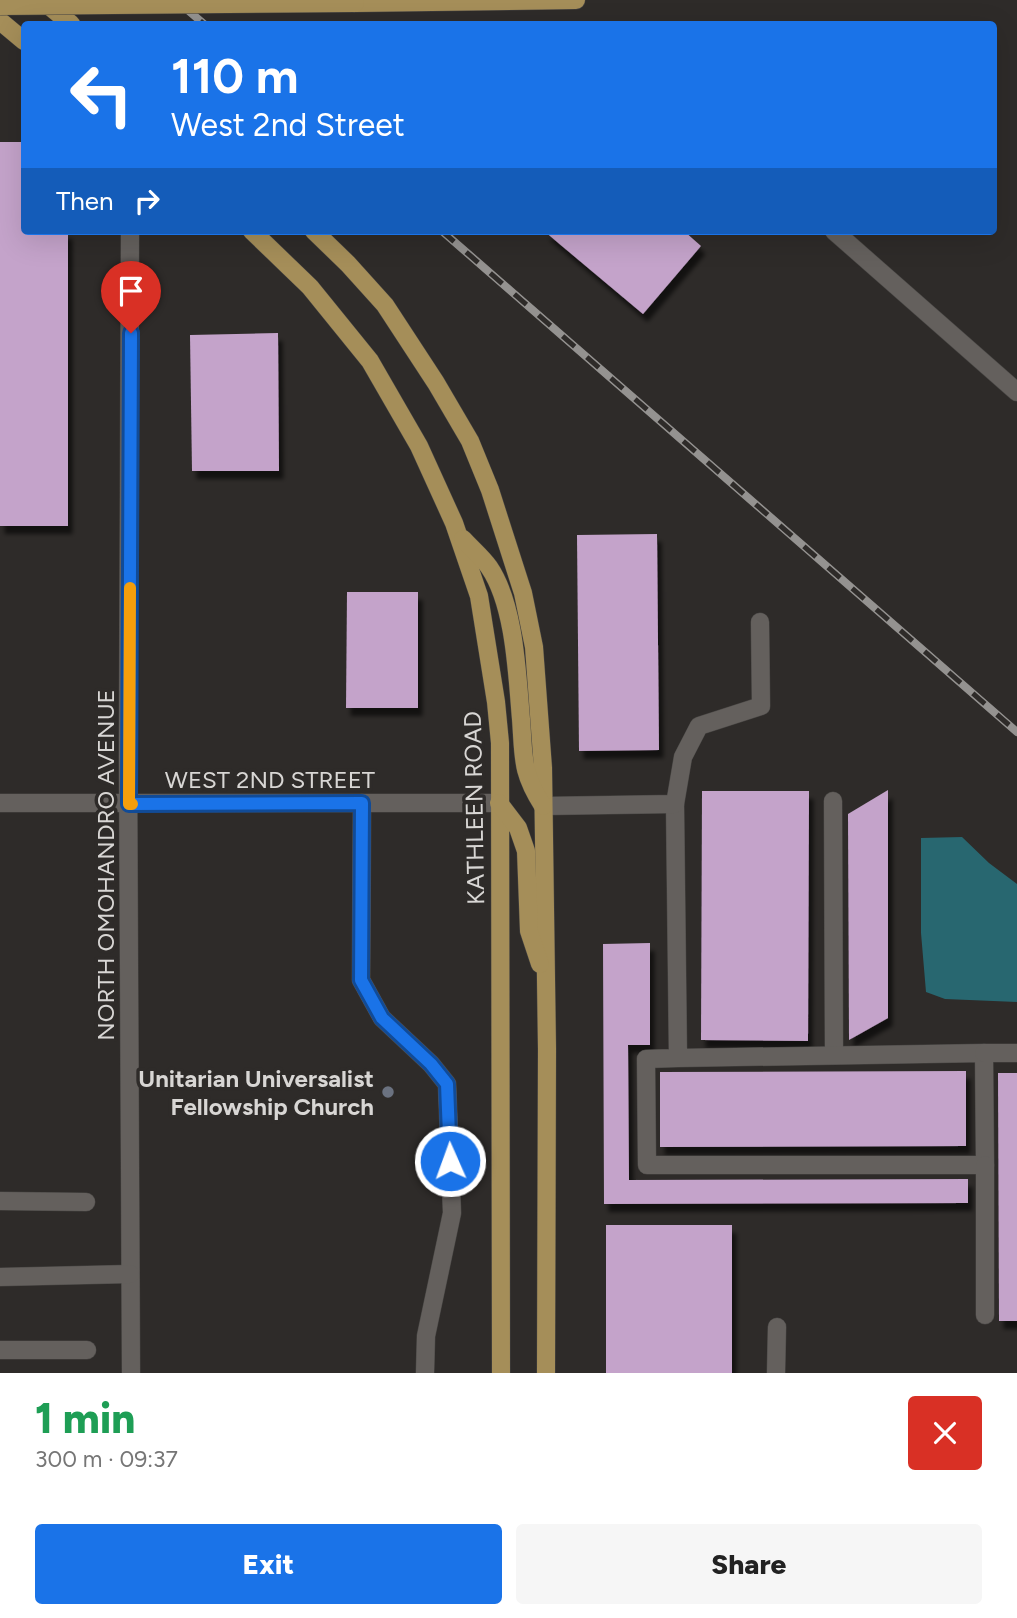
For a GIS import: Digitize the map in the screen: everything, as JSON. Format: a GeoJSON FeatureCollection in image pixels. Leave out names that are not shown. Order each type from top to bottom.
{"type":"FeatureCollection","features":[{"type":"Feature","properties":{"kind":"main road"},"geometry":{"type":"LineString","coordinates":[[42,0],[67,21]]}},
{"type":"Feature","properties":{"kind":"main road"},"geometry":{"type":"LineString","coordinates":[[0,6],[576,0]]}},
{"type":"Feature","properties":{"kind":"main road"},"geometry":{"type":"LineString","coordinates":[[0,21],[21,38]]}},
{"type":"Feature","properties":{"kind":"main road","name":"KATHLEEN ROAD"},"geometry":{"type":"LineString","coordinates":[[256,235],[310,287],[370,361],[419,446],[457,533],[480,596],[500,743],[501,1373]]}},
{"type":"Feature","properties":{"kind":"main road"},"geometry":{"type":"LineString","coordinates":[[318,235],[385,305],[470,441],[490,490],[523,593],[534,647],[540,714],[546,980],[546,1373]]}},
{"type":"Feature","properties":{"kind":"main road"},"geometry":{"type":"LineString","coordinates":[[457,533],[488,565],[499,585],[510,627],[519,696],[523,763],[526,777],[543,806]]}},
{"type":"Feature","properties":{"kind":"main road"},"geometry":{"type":"LineString","coordinates":[[499,803],[519,828],[526,851],[529,931],[546,980]]}},
{"type":"Feature","properties":{"kind":"street","name":"NORTH OMOHANDRO AVENUE"},"geometry":{"type":"LineString","coordinates":[[130,235],[131,1373]]}},
{"type":"Feature","properties":{"kind":"street"},"geometry":{"type":"LineString","coordinates":[[839,235],[1017,392]]}},
{"type":"Feature","properties":{"kind":"street"},"geometry":{"type":"LineString","coordinates":[[678,1058],[675,804],[683,757],[699,726],[761,706],[761,622]]}},
{"type":"Feature","properties":{"kind":"street"},"geometry":{"type":"LineString","coordinates":[[833,801],[834,1055]]}},
{"type":"Feature","properties":{"kind":"street","name":"WEST 2ND STREET"},"geometry":{"type":"LineString","coordinates":[[0,803],[499,803]]}},
{"type":"Feature","properties":{"kind":"street"},"geometry":{"type":"LineString","coordinates":[[362,803],[361,980],[382,1018],[431,1064],[447,1084],[452,1213],[426,1336],[425,1373]]}},
{"type":"Feature","properties":{"kind":"street"},"geometry":{"type":"LineString","coordinates":[[543,806],[675,804]]}},
{"type":"Feature","properties":{"kind":"street"},"geometry":{"type":"LineString","coordinates":[[984,1053],[985,1315]]}},
{"type":"Feature","properties":{"kind":"street"},"geometry":{"type":"LineString","coordinates":[[985,1165],[647,1165],[646,1059],[1017,1053]]}},
{"type":"Feature","properties":{"kind":"street"},"geometry":{"type":"LineString","coordinates":[[0,1201],[86,1202]]}},
{"type":"Feature","properties":{"kind":"street"},"geometry":{"type":"LineString","coordinates":[[0,1277],[130,1274]]}},
{"type":"Feature","properties":{"kind":"street"},"geometry":{"type":"LineString","coordinates":[[776,1327],[776,1373]]}},
{"type":"Feature","properties":{"kind":"street"},"geometry":{"type":"LineString","coordinates":[[0,1350],[87,1350]]}},
{"type":"Feature","properties":{"kind":"water"},"geometry":{"type":"Polygon","coordinates":[[[962,837],[989,863],[1017,884],[1017,1002],[945,999],[926,992],[921,933],[921,838],[962,837]]]}},
{"type":"Feature","properties":{"kind":"building"},"geometry":{"type":"Polygon","coordinates":[[[0,142],[21,142],[21,235],[68,235],[68,526],[0,526],[0,142]]]}},
{"type":"Feature","properties":{"kind":"building"},"geometry":{"type":"Polygon","coordinates":[[[549,235],[689,235],[701,246],[643,314],[549,235]]]}},
{"type":"Feature","properties":{"kind":"building"},"geometry":{"type":"Polygon","coordinates":[[[278,333],[279,471],[192,471],[190,335],[278,333]]]}},
{"type":"Feature","properties":{"kind":"building"},"geometry":{"type":"Polygon","coordinates":[[[657,534],[659,750],[579,751],[577,535],[657,534]]]}},
{"type":"Feature","properties":{"kind":"building"},"geometry":{"type":"Polygon","coordinates":[[[347,592],[418,592],[418,708],[346,708],[347,592]]]}},
{"type":"Feature","properties":{"kind":"building"},"geometry":{"type":"Polygon","coordinates":[[[888,790],[888,1018],[849,1040],[848,814],[888,790]]]}},
{"type":"Feature","properties":{"kind":"building"},"geometry":{"type":"Polygon","coordinates":[[[702,791],[809,791],[808,1041],[701,1040],[702,791]]]}},
{"type":"Feature","properties":{"kind":"building"},"geometry":{"type":"Polygon","coordinates":[[[650,943],[650,1045],[628,1045],[629,1180],[968,1179],[968,1203],[604,1204],[603,944],[650,943]]]}},
{"type":"Feature","properties":{"kind":"building"},"geometry":{"type":"Polygon","coordinates":[[[966,1071],[966,1146],[660,1147],[660,1072],[966,1071]]]}},
{"type":"Feature","properties":{"kind":"building"},"geometry":{"type":"Polygon","coordinates":[[[998,1073],[1017,1073],[1017,1321],[999,1321],[998,1073]]]}},
{"type":"Feature","properties":{"kind":"building"},"geometry":{"type":"Polygon","coordinates":[[[606,1225],[732,1225],[732,1373],[606,1373],[606,1225]]]}},
{"type":"Feature","properties":{"kind":"railway"},"geometry":{"type":"LineString","coordinates":[[176,0],[200,21]]}},
{"type":"Feature","properties":{"kind":"railway"},"geometry":{"type":"LineString","coordinates":[[447,235],[1017,732]]}},
{"type":"Feature","properties":{"kind":"slow traffic"},"geometry":{"type":"LineString","coordinates":[[130,588],[128,757],[129,804],[132,804]]}},
{"type":"Feature","properties":{"kind":"place","name":"Unitarian Universalist Fellowship Church"},"geometry":{"type":"Point","coordinates":[388,1092]}},
{"type":"Feature","properties":{"kind":"route"},"geometry":{"type":"LineString","coordinates":[[131,333],[129,804],[362,803],[361,980],[382,1018],[431,1064],[447,1084],[450,1161]]}}]}
